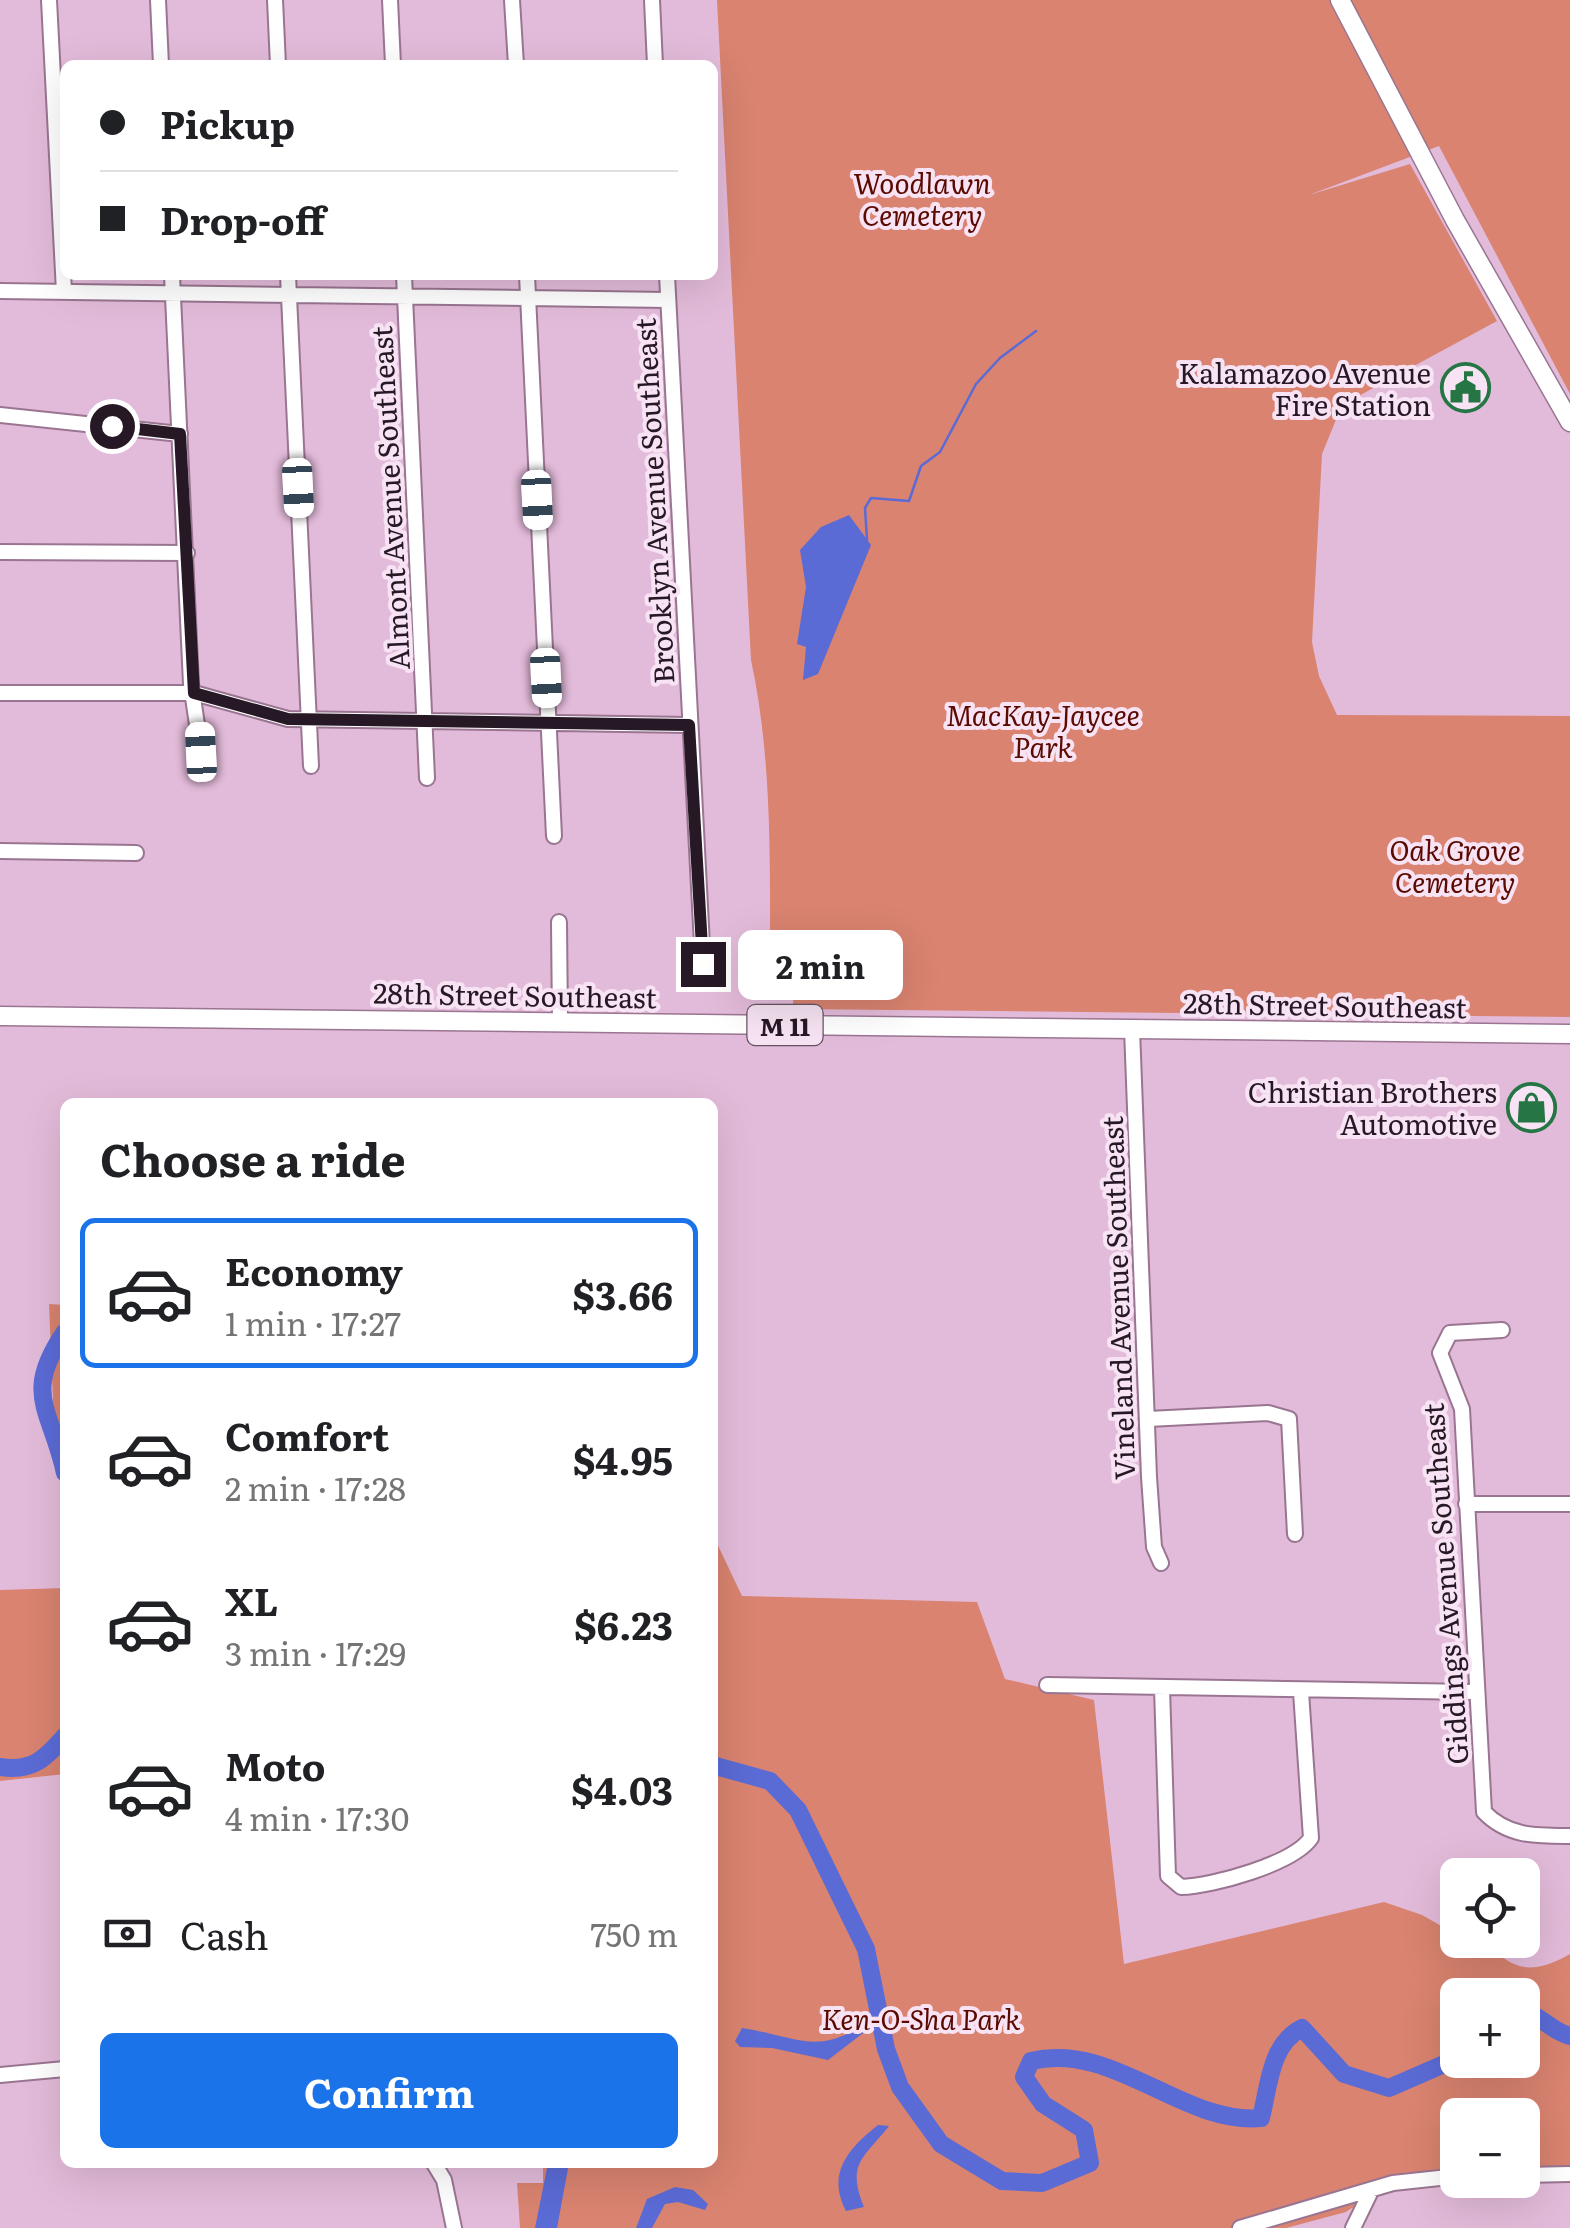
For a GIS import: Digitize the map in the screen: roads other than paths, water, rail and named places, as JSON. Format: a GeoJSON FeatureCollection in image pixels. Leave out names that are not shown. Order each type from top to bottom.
{"type":"FeatureCollection","features":[{"type":"Feature","properties":{"kind":"main road"},"geometry":{"type":"LineString","coordinates":[[1340,0],[1455,220],[1570,422]]}},
{"type":"Feature","properties":{"kind":"main road","name":"28th Street Southeast"},"geometry":{"type":"LineString","coordinates":[[0,1016],[1570,1034]]}},
{"type":"Feature","properties":{"kind":"street"},"geometry":{"type":"LineString","coordinates":[[49,0],[60,214]]}},
{"type":"Feature","properties":{"kind":"street"},"geometry":{"type":"LineString","coordinates":[[158,0],[161,60]]}},
{"type":"Feature","properties":{"kind":"street"},"geometry":{"type":"LineString","coordinates":[[276,0],[278,60]]}},
{"type":"Feature","properties":{"kind":"street"},"geometry":{"type":"LineString","coordinates":[[390,0],[393,60]]}},
{"type":"Feature","properties":{"kind":"street"},"geometry":{"type":"LineString","coordinates":[[512,0],[516,60]]}},
{"type":"Feature","properties":{"kind":"street"},"geometry":{"type":"LineString","coordinates":[[652,0],[655,60]]}},
{"type":"Feature","properties":{"kind":"street"},"geometry":{"type":"LineString","coordinates":[[63,280],[64,292]]}},
{"type":"Feature","properties":{"kind":"street"},"geometry":{"type":"LineString","coordinates":[[172,280],[194,693],[201,752]]}},
{"type":"Feature","properties":{"kind":"street"},"geometry":{"type":"LineString","coordinates":[[288,280],[311,766]]}},
{"type":"Feature","properties":{"kind":"street","name":"Almont Avenue Southeast"},"geometry":{"type":"LineString","coordinates":[[404,280],[427,778]]}},
{"type":"Feature","properties":{"kind":"street"},"geometry":{"type":"LineString","coordinates":[[528,280],[554,836]]}},
{"type":"Feature","properties":{"kind":"street","name":"Brooklyn Avenue Southeast"},"geometry":{"type":"LineString","coordinates":[[667,280],[703,964]]}},
{"type":"Feature","properties":{"kind":"street"},"geometry":{"type":"LineString","coordinates":[[0,291],[668,300]]}},
{"type":"Feature","properties":{"kind":"street"},"geometry":{"type":"LineString","coordinates":[[0,415],[180,434]]}},
{"type":"Feature","properties":{"kind":"street"},"geometry":{"type":"LineString","coordinates":[[0,552],[186,553]]}},
{"type":"Feature","properties":{"kind":"street"},"geometry":{"type":"LineString","coordinates":[[0,694],[194,693],[242,704],[271,716],[310,720],[689,725]]}},
{"type":"Feature","properties":{"kind":"street"},"geometry":{"type":"LineString","coordinates":[[0,851],[136,853]]}},
{"type":"Feature","properties":{"kind":"street"},"geometry":{"type":"LineString","coordinates":[[559,922],[560,1022]]}},
{"type":"Feature","properties":{"kind":"street","name":"Vineland Avenue Southeast"},"geometry":{"type":"LineString","coordinates":[[1132,1029],[1154,1547],[1161,1562]]}},
{"type":"Feature","properties":{"kind":"street","name":"Giddings Avenue Southeast"},"geometry":{"type":"LineString","coordinates":[[1502,1330],[1450,1333],[1440,1353],[1462,1409],[1484,1812],[1498,1826],[1522,1834],[1570,1836]]}},
{"type":"Feature","properties":{"kind":"street"},"geometry":{"type":"LineString","coordinates":[[1148,1419],[1268,1412],[1289,1419],[1296,1534]]}},
{"type":"Feature","properties":{"kind":"street"},"geometry":{"type":"LineString","coordinates":[[1466,1504],[1570,1504]]}},
{"type":"Feature","properties":{"kind":"street"},"geometry":{"type":"LineString","coordinates":[[1047,1685],[1475,1692]]}},
{"type":"Feature","properties":{"kind":"street"},"geometry":{"type":"LineString","coordinates":[[1162,1688],[1168,1876],[1181,1887],[1219,1881],[1282,1859],[1303,1850],[1311,1838],[1301,1692]]}},
{"type":"Feature","properties":{"kind":"street"},"geometry":{"type":"LineString","coordinates":[[0,2075],[60,2070]]}},
{"type":"Feature","properties":{"kind":"street"},"geometry":{"type":"LineString","coordinates":[[437,2168],[444,2180],[454,2228]]}},
{"type":"Feature","properties":{"kind":"street"},"geometry":{"type":"LineString","coordinates":[[1540,2175],[1570,2174]]}},
{"type":"Feature","properties":{"kind":"street"},"geometry":{"type":"LineString","coordinates":[[1240,2228],[1417,2177],[1440,2176]]}},
{"type":"Feature","properties":{"kind":"street"},"geometry":{"type":"LineString","coordinates":[[1353,2228],[1370,2192]]}},
{"type":"Feature","properties":{"kind":"water"},"geometry":{"type":"Polygon","coordinates":[[[849,515],[871,545],[818,674],[803,680],[806,647],[797,644],[806,587],[800,550],[821,527],[849,515]]]}},
{"type":"Feature","properties":{"kind":"water"},"geometry":{"type":"Polygon","coordinates":[[[869,2021],[871,2027],[828,2060],[772,2048],[740,2047],[735,2041],[742,2028],[807,2041],[835,2039],[869,2021]]]}},
{"type":"Feature","properties":{"kind":"water"},"geometry":{"type":"Polygon","coordinates":[[[878,2125],[889,2126],[857,2170],[864,2207],[846,2211],[838,2185],[844,2162],[878,2125]]]}},
{"type":"Feature","properties":{"kind":"water"},"geometry":{"type":"Polygon","coordinates":[[[547,2168],[568,2168],[557,2228],[535,2228],[547,2168]]]}},
{"type":"Feature","properties":{"kind":"water"},"geometry":{"type":"Polygon","coordinates":[[[675,2187],[693,2190],[708,2204],[705,2210],[678,2202],[665,2204],[652,2228],[636,2228],[647,2199],[675,2187]]]}},
{"type":"Feature","properties":{"kind":"waterway"},"geometry":{"type":"LineString","coordinates":[[867,540],[865,508],[871,498],[909,501],[921,466],[940,452],[976,384],[1000,358],[1036,331]]}},
{"type":"Feature","properties":{"kind":"waterway"},"geometry":{"type":"LineString","coordinates":[[60,1340],[42,1387],[60,1455]]}},
{"type":"Feature","properties":{"kind":"waterway"},"geometry":{"type":"LineString","coordinates":[[0,1767],[21,1768],[37,1762],[60,1741]]}},
{"type":"Feature","properties":{"kind":"waterway"},"geometry":{"type":"LineString","coordinates":[[718,1767],[770,1781],[798,1810],[866,1949],[886,2049],[900,2087],[941,2144],[1002,2181],[1042,2183],[1090,2163],[1084,2130],[1043,2104],[1024,2077],[1031,2061],[1061,2058],[1091,2062],[1203,2109],[1232,2117],[1261,2118],[1277,2055],[1291,2035],[1302,2028],[1344,2074],[1389,2088],[1440,2066]]}},
{"type":"Feature","properties":{"kind":"waterway"},"geometry":{"type":"LineString","coordinates":[[1540,2019],[1570,2036]]}},
{"type":"Feature","properties":{"kind":"place","name":"Kalamazoo Avenue Fire Station"},"geometry":{"type":"Point","coordinates":[1466,388]}},
{"type":"Feature","properties":{"kind":"place","name":"Christian Brothers Automotive"},"geometry":{"type":"Point","coordinates":[1532,1107]}},
{"type":"Feature","properties":{"kind":"park label","name":"Woodlawn Cemetery"},"geometry":{"type":"Point","coordinates":[922,198]}},
{"type":"Feature","properties":{"kind":"park label","name":"MacKay-Jaycee Park"},"geometry":{"type":"Point","coordinates":[1043,730]}},
{"type":"Feature","properties":{"kind":"park label","name":"Oak Grove Cemetery"},"geometry":{"type":"Point","coordinates":[1455,865]}},
{"type":"Feature","properties":{"kind":"park label","name":"Ken-O-Sha Park"},"geometry":{"type":"Point","coordinates":[921,2018]}}]}
